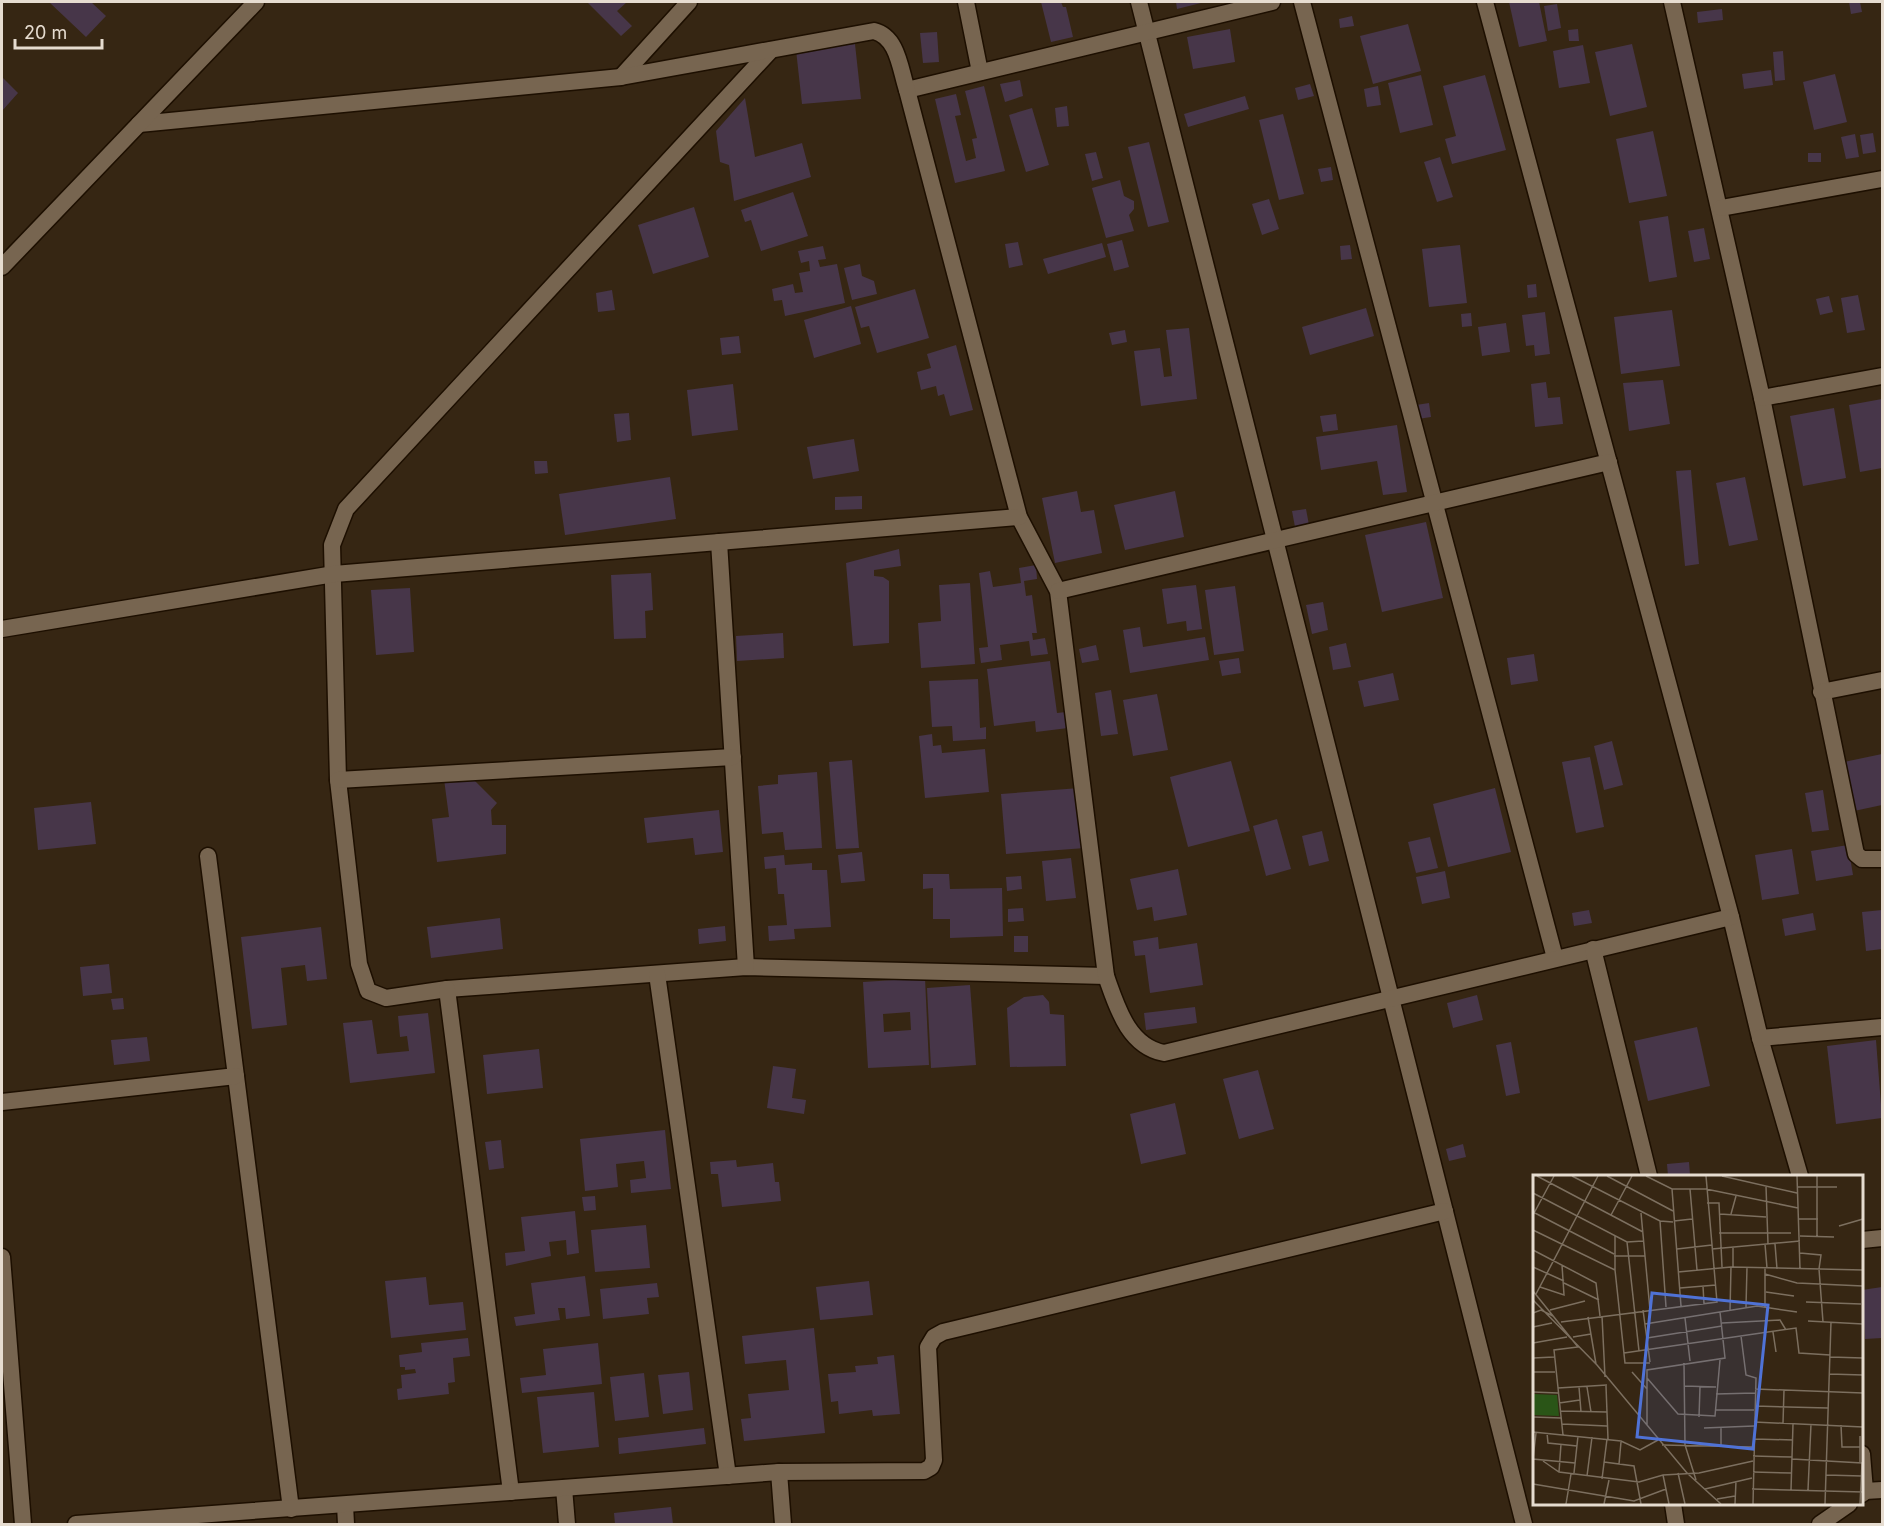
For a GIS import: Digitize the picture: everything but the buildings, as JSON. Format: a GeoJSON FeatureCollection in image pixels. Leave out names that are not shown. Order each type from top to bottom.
{"type":"FeatureCollection","features":[{"type":"Feature","properties":{"kind":"street"},"geometry":{"type":"LineString","coordinates":[[2,267],[256,2]]}},
{"type":"Feature","properties":{"kind":"street"},"geometry":{"type":"LineString","coordinates":[[621,77],[689,2]]}},
{"type":"Feature","properties":{"kind":"street"},"geometry":{"type":"LineString","coordinates":[[966,2],[980,72]]}},
{"type":"Feature","properties":{"kind":"street"},"geometry":{"type":"LineString","coordinates":[[1139,2],[1524,1524]]}},
{"type":"Feature","properties":{"kind":"street"},"geometry":{"type":"LineString","coordinates":[[907,90],[1272,2]]}},
{"type":"Feature","properties":{"kind":"street"},"geometry":{"type":"LineString","coordinates":[[1302,2],[1555,958]]}},
{"type":"Feature","properties":{"kind":"street"},"geometry":{"type":"LineString","coordinates":[[1485,2],[1731,917],[1760,1038],[1800,1175]]}},
{"type":"Feature","properties":{"kind":"street"},"geometry":{"type":"LineString","coordinates":[[1672,2],[1721,208],[1856,854],[1862,859],[1882,858]]}},
{"type":"Feature","properties":{"kind":"street"},"geometry":{"type":"LineString","coordinates":[[139,124],[621,77],[874,31],[885,34],[892,44],[907,90],[1019,517],[1058,591],[1106,976],[1125,1025],[1141,1043],[1152,1050],[1164,1053],[1731,917]]}},
{"type":"Feature","properties":{"kind":"street"},"geometry":{"type":"LineString","coordinates":[[771,50],[346,509],[332,545],[338,780],[359,964],[368,991],[386,998],[447,990],[746,967],[1106,976]]}},
{"type":"Feature","properties":{"kind":"street"},"geometry":{"type":"LineString","coordinates":[[1721,208],[1882,179]]}},
{"type":"Feature","properties":{"kind":"street"},"geometry":{"type":"LineString","coordinates":[[1762,398],[1882,376]]}},
{"type":"Feature","properties":{"kind":"street"},"geometry":{"type":"LineString","coordinates":[[1058,591],[1609,462]]}},
{"type":"Feature","properties":{"kind":"street"},"geometry":{"type":"LineString","coordinates":[[2,629],[334,574],[1019,517]]}},
{"type":"Feature","properties":{"kind":"street"},"geometry":{"type":"LineString","coordinates":[[719,542],[746,967]]}},
{"type":"Feature","properties":{"kind":"street"},"geometry":{"type":"LineString","coordinates":[[1821,692],[1882,680]]}},
{"type":"Feature","properties":{"kind":"street"},"geometry":{"type":"LineString","coordinates":[[338,780],[733,757]]}},
{"type":"Feature","properties":{"kind":"street"},"geometry":{"type":"LineString","coordinates":[[208,856],[291,1509]]}},
{"type":"Feature","properties":{"kind":"street"},"geometry":{"type":"LineString","coordinates":[[1593,949],[1648,1175]]}},
{"type":"Feature","properties":{"kind":"street"},"geometry":{"type":"LineString","coordinates":[[657,974],[728,1476]]}},
{"type":"Feature","properties":{"kind":"street"},"geometry":{"type":"LineString","coordinates":[[447,990],[511,1492]]}},
{"type":"Feature","properties":{"kind":"street"},"geometry":{"type":"LineString","coordinates":[[1760,1038],[1882,1027]]}},
{"type":"Feature","properties":{"kind":"street"},"geometry":{"type":"LineString","coordinates":[[2,1102],[236,1076]]}},
{"type":"Feature","properties":{"kind":"street"},"geometry":{"type":"LineString","coordinates":[[76,1524],[129,1522],[779,1472],[924,1471],[932,1467],[934,1460],[928,1347],[934,1337],[943,1332],[1445,1211]]}},
{"type":"Feature","properties":{"kind":"street"},"geometry":{"type":"LineString","coordinates":[[1863,1240],[1882,1238]]}},
{"type":"Feature","properties":{"kind":"street"},"geometry":{"type":"LineString","coordinates":[[2,1257],[23,1524]]}},
{"type":"Feature","properties":{"kind":"street"},"geometry":{"type":"LineString","coordinates":[[779,1472],[783,1524]]}},
{"type":"Feature","properties":{"kind":"street"},"geometry":{"type":"LineString","coordinates":[[564,1488],[567,1524]]}},
{"type":"Feature","properties":{"kind":"street"},"geometry":{"type":"LineString","coordinates":[[1863,1493],[1882,1490]]}},
{"type":"Feature","properties":{"kind":"street"},"geometry":{"type":"LineString","coordinates":[[345,1504],[346,1524]]}},
{"type":"Feature","properties":{"kind":"street"},"geometry":{"type":"LineString","coordinates":[[1673,1505],[1676,1524]]}},
{"type":"Feature","properties":{"kind":"street"},"geometry":{"type":"LineString","coordinates":[[1820,1524],[1846,1505]]}}]}
